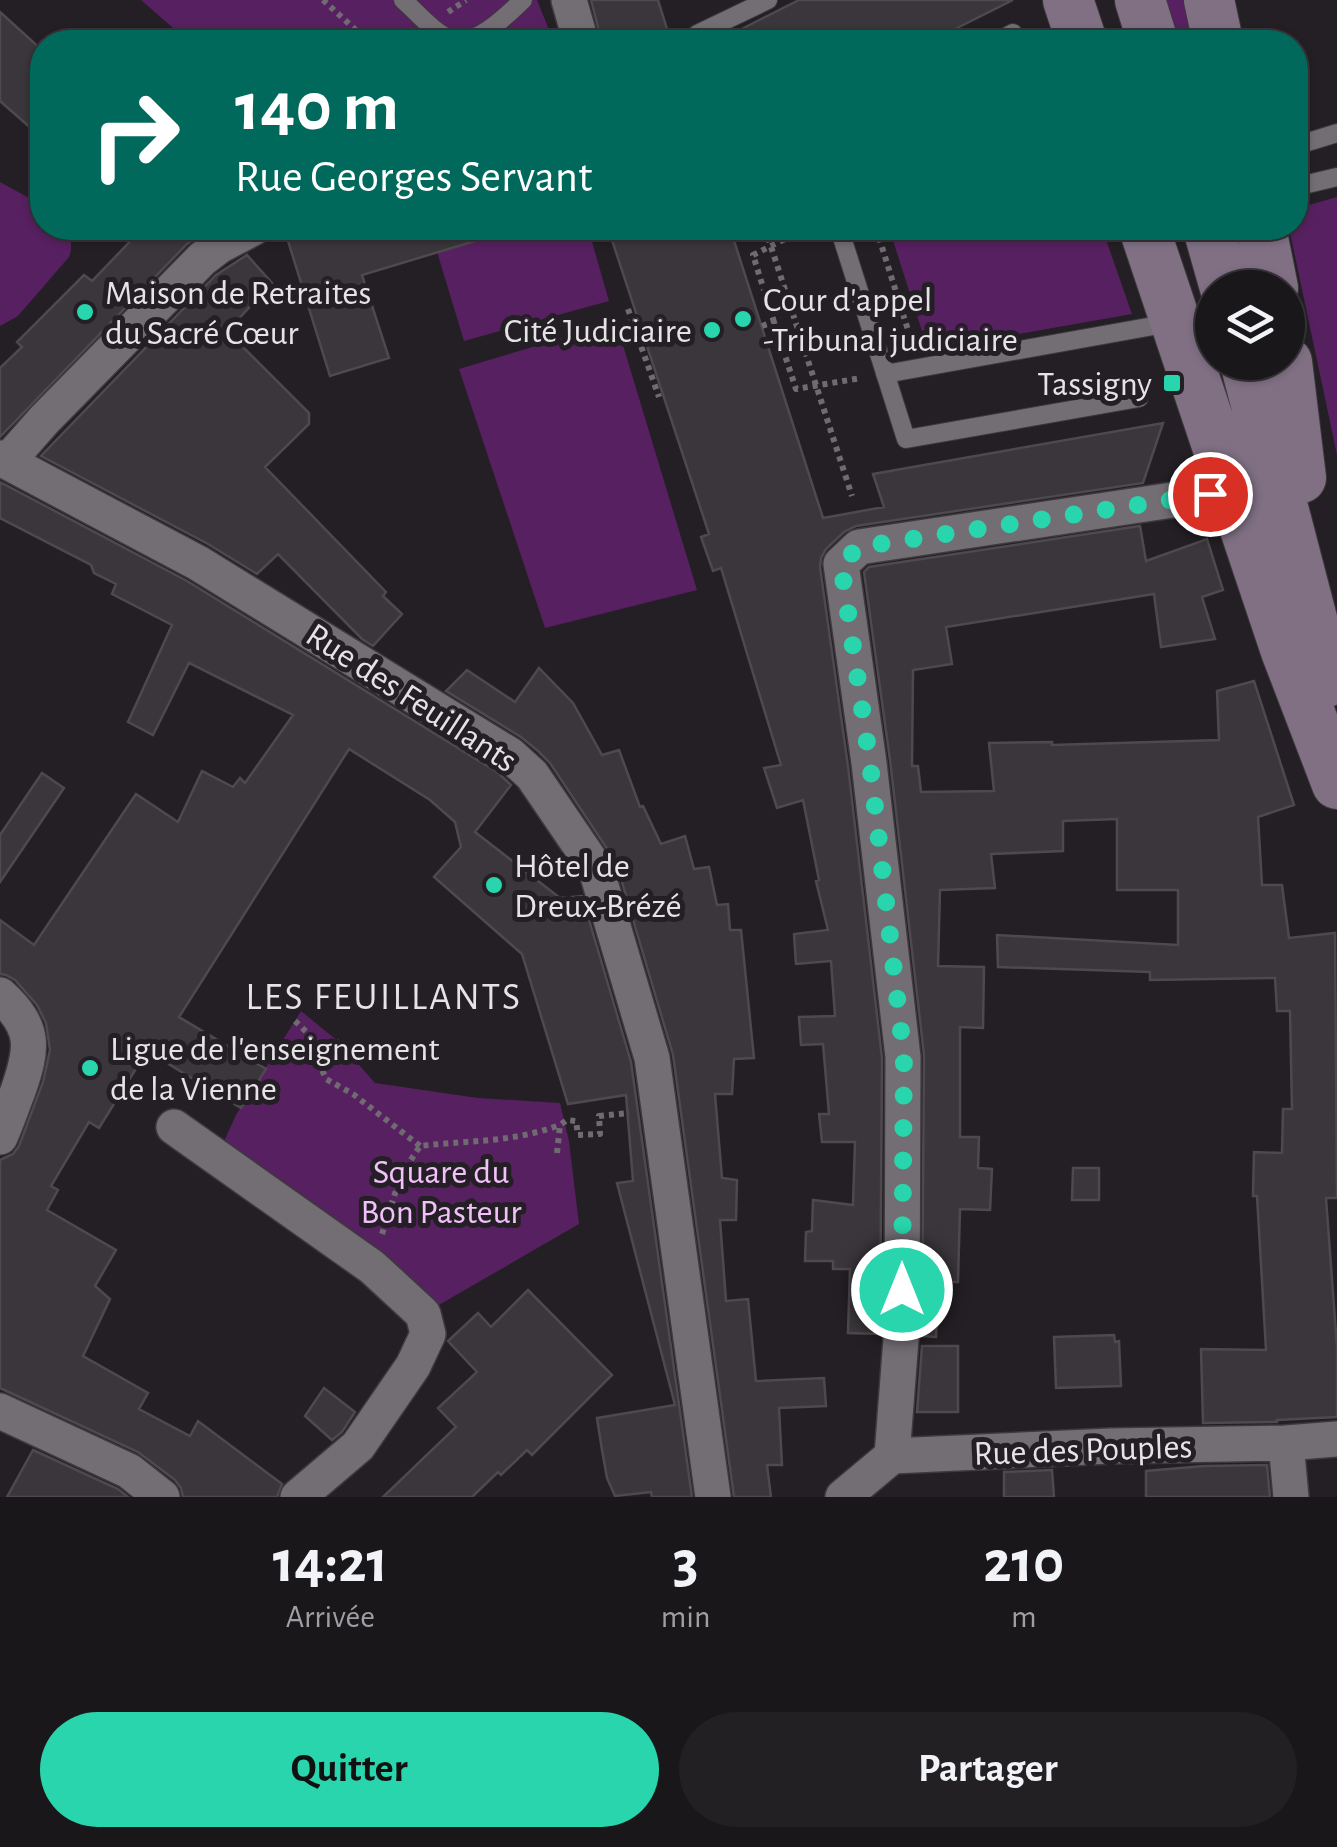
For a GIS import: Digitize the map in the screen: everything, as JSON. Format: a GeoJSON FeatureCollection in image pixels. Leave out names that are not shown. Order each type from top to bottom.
{"type":"FeatureCollection","features":[{"type":"Feature","properties":{"kind":"main road"},"geometry":{"type":"LineString","coordinates":[[1068,0],[1078,30]]}},
{"type":"Feature","properties":{"kind":"main road"},"geometry":{"type":"LineString","coordinates":[[1140,0],[1149,30]]}},
{"type":"Feature","properties":{"kind":"main road"},"geometry":{"type":"LineString","coordinates":[[1208,0],[1215,30]]}},
{"type":"Feature","properties":{"kind":"main road"},"geometry":{"type":"LineString","coordinates":[[1148,240],[1286,651],[1337,784]]}},
{"type":"Feature","properties":{"kind":"main road"},"geometry":{"type":"LineString","coordinates":[[1211,240],[1219,270]]}},
{"type":"Feature","properties":{"kind":"main road"},"geometry":{"type":"LineString","coordinates":[[1263,240],[1269,270]]}},
{"type":"Feature","properties":{"kind":"main road"},"geometry":{"type":"LineString","coordinates":[[1250,380],[1318,642],[1337,741]]}},
{"type":"Feature","properties":{"kind":"main road"},"geometry":{"type":"LineString","coordinates":[[1289,380],[1318,642]]}},
{"type":"Feature","properties":{"kind":"main road"},"geometry":{"type":"LineString","coordinates":[[1232,488],[1264,474],[1270,454]]}},
{"type":"Feature","properties":{"kind":"street"},"geometry":{"type":"LineString","coordinates":[[569,0],[578,30]]}},
{"type":"Feature","properties":{"kind":"street"},"geometry":{"type":"LineString","coordinates":[[4,460],[202,259],[230,240]]}},
{"type":"Feature","properties":{"kind":"street","name":"Rue des Feuillants"},"geometry":{"type":"LineString","coordinates":[[4,460],[198,562],[510,755],[532,774],[596,869],[652,1058],[713,1497]]}},
{"type":"Feature","properties":{"kind":"street"},"geometry":{"type":"LineString","coordinates":[[843,1497],[892,1456],[902,1326],[904,1057],[870,763],[841,564],[859,547],[1232,488]]}},
{"type":"Feature","properties":{"kind":"street"},"geometry":{"type":"LineString","coordinates":[[0,995],[21,1020],[30,1053],[0,1137]]}},
{"type":"Feature","properties":{"kind":"street"},"geometry":{"type":"LineString","coordinates":[[174,1127],[372,1267],[423,1314],[428,1334],[413,1366],[358,1446],[298,1497]]}},
{"type":"Feature","properties":{"kind":"street"},"geometry":{"type":"LineString","coordinates":[[0,1411],[129,1471],[162,1497]]}},
{"type":"Feature","properties":{"kind":"street","name":"Rue des Pouples"},"geometry":{"type":"LineString","coordinates":[[892,1456],[1337,1439]]}},
{"type":"Feature","properties":{"kind":"street"},"geometry":{"type":"LineString","coordinates":[[1286,1443],[1291,1497]]}},
{"type":"Feature","properties":{"kind":"lane"},"geometry":{"type":"LineString","coordinates":[[403,0],[437,30]]}},
{"type":"Feature","properties":{"kind":"lane"},"geometry":{"type":"LineString","coordinates":[[487,30],[523,0]]}},
{"type":"Feature","properties":{"kind":"lane"},"geometry":{"type":"LineString","coordinates":[[705,30],[768,0]]}},
{"type":"Feature","properties":{"kind":"lane"},"geometry":{"type":"LineString","coordinates":[[1308,142],[1337,133]]}},
{"type":"Feature","properties":{"kind":"lane"},"geometry":{"type":"LineString","coordinates":[[1308,185],[1337,177]]}},
{"type":"Feature","properties":{"kind":"lane"},"geometry":{"type":"LineString","coordinates":[[843,240],[906,439],[1139,398]]}},
{"type":"Feature","properties":{"kind":"lane"},"geometry":{"type":"LineString","coordinates":[[885,374],[1176,322]]}},
{"type":"Feature","properties":{"kind":"path"},"geometry":{"type":"LineString","coordinates":[[323,0],[355,30]]}},
{"type":"Feature","properties":{"kind":"path"},"geometry":{"type":"LineString","coordinates":[[769,240],[852,496]]}},
{"type":"Feature","properties":{"kind":"path"},"geometry":{"type":"LineString","coordinates":[[783,240],[753,255],[796,389],[885,374]]}},
{"type":"Feature","properties":{"kind":"path"},"geometry":{"type":"LineString","coordinates":[[880,240],[920,368]]}},
{"type":"Feature","properties":{"kind":"path"},"geometry":{"type":"LineString","coordinates":[[628,309],[659,397]]}},
{"type":"Feature","properties":{"kind":"path"},"geometry":{"type":"LineString","coordinates":[[762,326],[774,322]]}},
{"type":"Feature","properties":{"kind":"path"},"geometry":{"type":"LineString","coordinates":[[295,1021],[318,1043],[319,1063],[326,1079],[353,1094],[420,1146],[536,1134],[567,1120],[576,1121],[578,1135],[600,1134],[599,1116],[627,1113]]}},
{"type":"Feature","properties":{"kind":"path"},"geometry":{"type":"LineString","coordinates":[[318,1043],[339,1042]]}},
{"type":"Feature","properties":{"kind":"path"},"geometry":{"type":"LineString","coordinates":[[558,1154],[560,1125]]}},
{"type":"Feature","properties":{"kind":"path"},"geometry":{"type":"LineString","coordinates":[[372,1267],[401,1175],[420,1146]]}},
{"type":"Feature","properties":{"kind":"green space"},"geometry":{"type":"Polygon","coordinates":[[[141,0],[537,0],[549,30],[175,30],[141,0]]]}},
{"type":"Feature","properties":{"kind":"green space"},"geometry":{"type":"Polygon","coordinates":[[[1165,0],[1194,0],[1200,30],[1174,30],[1165,0]]]}},
{"type":"Feature","properties":{"kind":"green space"},"geometry":{"type":"Polygon","coordinates":[[[0,182],[30,198],[30,240],[70,240],[71,246],[69,257],[18,316],[0,326],[0,182]]]}},
{"type":"Feature","properties":{"kind":"green space"},"geometry":{"type":"Polygon","coordinates":[[[1337,197],[1337,455],[1305,304],[1305,270],[1298,270],[1292,240],[1308,240],[1308,205],[1337,197]]]}},
{"type":"Feature","properties":{"kind":"green space"},"geometry":{"type":"Polygon","coordinates":[[[476,240],[591,240],[609,301],[464,341],[437,252],[476,240]]]}},
{"type":"Feature","properties":{"kind":"green space"},"geometry":{"type":"Polygon","coordinates":[[[893,240],[1106,240],[1132,314],[928,350],[893,240]]]}},
{"type":"Feature","properties":{"kind":"green space"},"geometry":{"type":"Polygon","coordinates":[[[616,322],[697,590],[545,628],[459,369],[616,322]]]}},
{"type":"Feature","properties":{"kind":"green space","name":"Square du Bon Pasteur"},"geometry":{"type":"Polygon","coordinates":[[[301,1011],[339,1042],[375,1083],[478,1098],[560,1103],[579,1224],[432,1309],[219,1152],[236,1115],[301,1011]]]}},
{"type":"Feature","properties":{"kind":"building"},"geometry":{"type":"Polygon","coordinates":[[[591,0],[658,0],[667,30],[599,30],[591,0]]]}},
{"type":"Feature","properties":{"kind":"building"},"geometry":{"type":"Polygon","coordinates":[[[799,0],[1013,0],[953,30],[740,30],[799,0]]]}},
{"type":"Feature","properties":{"kind":"building"},"geometry":{"type":"Polygon","coordinates":[[[0,12],[30,39],[30,127],[0,101],[0,12]]]}},
{"type":"Feature","properties":{"kind":"building","name":"Maison de Retraites du Sacré Cœur"},"geometry":{"type":"Polygon","coordinates":[[[131,240],[192,240],[0,437],[0,368],[22,347],[17,342],[84,275],[92,281],[131,240]]]}},
{"type":"Feature","properties":{"kind":"building"},"geometry":{"type":"Polygon","coordinates":[[[288,240],[478,240],[362,275],[389,358],[330,376],[288,240]]]}},
{"type":"Feature","properties":{"kind":"building"},"geometry":{"type":"Polygon","coordinates":[[[612,240],[734,240],[823,518],[884,507],[873,474],[1163,423],[1143,483],[856,526],[844,532],[821,558],[882,1058],[880,1334],[848,1333],[850,1269],[833,1269],[833,1261],[805,1261],[806,1232],[812,1231],[813,1200],[853,1205],[855,1142],[822,1142],[819,1114],[829,1114],[823,1044],[801,1045],[799,1017],[835,1016],[831,961],[796,964],[794,934],[828,930],[803,800],[777,808],[764,768],[781,765],[721,568],[713,571],[701,537],[709,534],[612,240]]]}},
{"type":"Feature","properties":{"kind":"building"},"geometry":{"type":"Polygon","coordinates":[[[247,255],[272,283],[233,325],[230,334],[309,413],[309,424],[265,467],[386,592],[383,596],[402,614],[373,646],[278,554],[257,574],[41,456],[216,275],[247,255]]]}},
{"type":"Feature","properties":{"kind":"building"},"geometry":{"type":"Polygon","coordinates":[[[0,482],[187,581],[497,772],[511,785],[475,832],[560,898],[582,896],[631,1062],[692,1497],[652,1497],[651,1492],[615,1496],[602,1450],[597,1418],[675,1405],[617,1183],[633,1181],[626,1095],[568,1104],[522,954],[434,877],[461,847],[455,822],[430,800],[349,749],[179,1017],[266,1069],[241,1108],[147,1051],[99,1128],[89,1122],[51,1186],[58,1190],[47,1210],[116,1250],[95,1286],[110,1299],[83,1356],[148,1393],[139,1409],[190,1436],[198,1421],[282,1484],[277,1497],[183,1497],[175,1480],[138,1452],[0,1388],[0,1160],[19,1146],[43,1082],[50,1050],[46,1023],[37,1005],[15,980],[0,974],[0,920],[34,945],[136,794],[178,822],[202,771],[233,787],[240,778],[245,783],[293,715],[189,663],[153,735],[128,722],[172,625],[112,594],[116,584],[94,573],[91,565],[0,518],[0,482]]]}},
{"type":"Feature","properties":{"kind":"building"},"geometry":{"type":"Polygon","coordinates":[[[1140,526],[1146,561],[1207,539],[1223,590],[1202,597],[1215,639],[1161,647],[1154,594],[946,627],[952,664],[913,670],[912,766],[918,766],[921,792],[994,791],[989,743],[1219,740],[1217,691],[1254,681],[1294,805],[1258,817],[1262,885],[1282,885],[1289,938],[1335,933],[1337,1198],[1326,1198],[1337,1347],[1337,1417],[1203,1423],[1201,1349],[1266,1350],[1257,1196],[1253,1196],[1254,1152],[1282,1153],[1283,1109],[1292,1109],[1290,1011],[1277,1011],[1275,978],[1150,980],[1150,972],[998,967],[997,935],[1178,945],[1178,890],[1117,890],[1117,819],[1063,821],[1063,851],[991,854],[995,888],[940,890],[938,966],[984,967],[983,1028],[960,1027],[960,1137],[979,1137],[978,1168],[992,1169],[990,1210],[960,1209],[958,1282],[939,1282],[936,1337],[922,1336],[924,1055],[864,572],[869,567],[1140,526]]]}},
{"type":"Feature","properties":{"kind":"building"},"geometry":{"type":"Polygon","coordinates":[[[539,668],[573,703],[602,755],[619,750],[640,807],[643,806],[661,844],[685,836],[694,869],[709,867],[717,905],[728,904],[730,930],[741,930],[754,1058],[734,1059],[732,1094],[715,1094],[722,1178],[737,1180],[736,1220],[720,1220],[726,1301],[748,1299],[756,1381],[824,1378],[826,1406],[779,1408],[782,1465],[767,1465],[771,1497],[734,1497],[673,1055],[616,862],[550,763],[521,737],[446,691],[467,670],[515,702],[539,668]]]}},
{"type":"Feature","properties":{"kind":"building"},"geometry":{"type":"Polygon","coordinates":[[[42,773],[64,788],[0,882],[0,835],[42,773]]]}},
{"type":"Feature","properties":{"kind":"building"},"geometry":{"type":"Polygon","coordinates":[[[1073,1168],[1099,1168],[1099,1200],[1072,1200],[1073,1168]]]}},
{"type":"Feature","properties":{"kind":"building"},"geometry":{"type":"Polygon","coordinates":[[[528,1290],[612,1375],[532,1455],[527,1450],[472,1497],[383,1497],[456,1427],[438,1408],[477,1372],[448,1341],[478,1313],[491,1327],[528,1290]]]}},
{"type":"Feature","properties":{"kind":"building"},"geometry":{"type":"Polygon","coordinates":[[[1114,1335],[1115,1342],[1119,1341],[1121,1386],[1056,1388],[1054,1337],[1114,1335]]]}},
{"type":"Feature","properties":{"kind":"building"},"geometry":{"type":"Polygon","coordinates":[[[922,1346],[958,1346],[958,1412],[917,1412],[922,1346]]]}},
{"type":"Feature","properties":{"kind":"building"},"geometry":{"type":"Polygon","coordinates":[[[324,1388],[355,1412],[332,1440],[305,1416],[324,1388]]]}},
{"type":"Feature","properties":{"kind":"building"},"geometry":{"type":"Polygon","coordinates":[[[33,1450],[118,1489],[128,1497],[7,1497],[33,1450]]]}},
{"type":"Feature","properties":{"kind":"building"},"geometry":{"type":"Polygon","coordinates":[[[1267,1465],[1270,1497],[1146,1497],[1146,1471],[1267,1465]]]}},
{"type":"Feature","properties":{"kind":"building"},"geometry":{"type":"Polygon","coordinates":[[[1052,1470],[1054,1497],[1004,1497],[1004,1472],[1052,1470]]]}},
{"type":"Feature","properties":{"kind":"place","name":"Maison de Retraites du Sacré Cœur"},"geometry":{"type":"Point","coordinates":[85,312]}},
{"type":"Feature","properties":{"kind":"place","name":"Cour d'appel -Tribunal judiciaire"},"geometry":{"type":"Point","coordinates":[743,319]}},
{"type":"Feature","properties":{"kind":"place","name":"Cité Judiciaire"},"geometry":{"type":"Point","coordinates":[712,330]}},
{"type":"Feature","properties":{"kind":"place","name":"Tassigny"},"geometry":{"type":"Point","coordinates":[1172,383]}},
{"type":"Feature","properties":{"kind":"place","name":"Hôtel de Dreux-Brézé"},"geometry":{"type":"Point","coordinates":[494,885]}},
{"type":"Feature","properties":{"kind":"place","name":"Ligue de l'enseignement de la Vienne"},"geometry":{"type":"Point","coordinates":[90,1068]}},
{"type":"Feature","properties":{"kind":"district","name":"LES FEUILLANTS"},"geometry":{"type":"Point","coordinates":[384,996]}},
{"type":"Feature","properties":{"kind":"route"},"geometry":{"type":"LineString","coordinates":[[902,1290],[904,1057],[870,763],[841,564],[859,547],[1210,494]]}}]}
